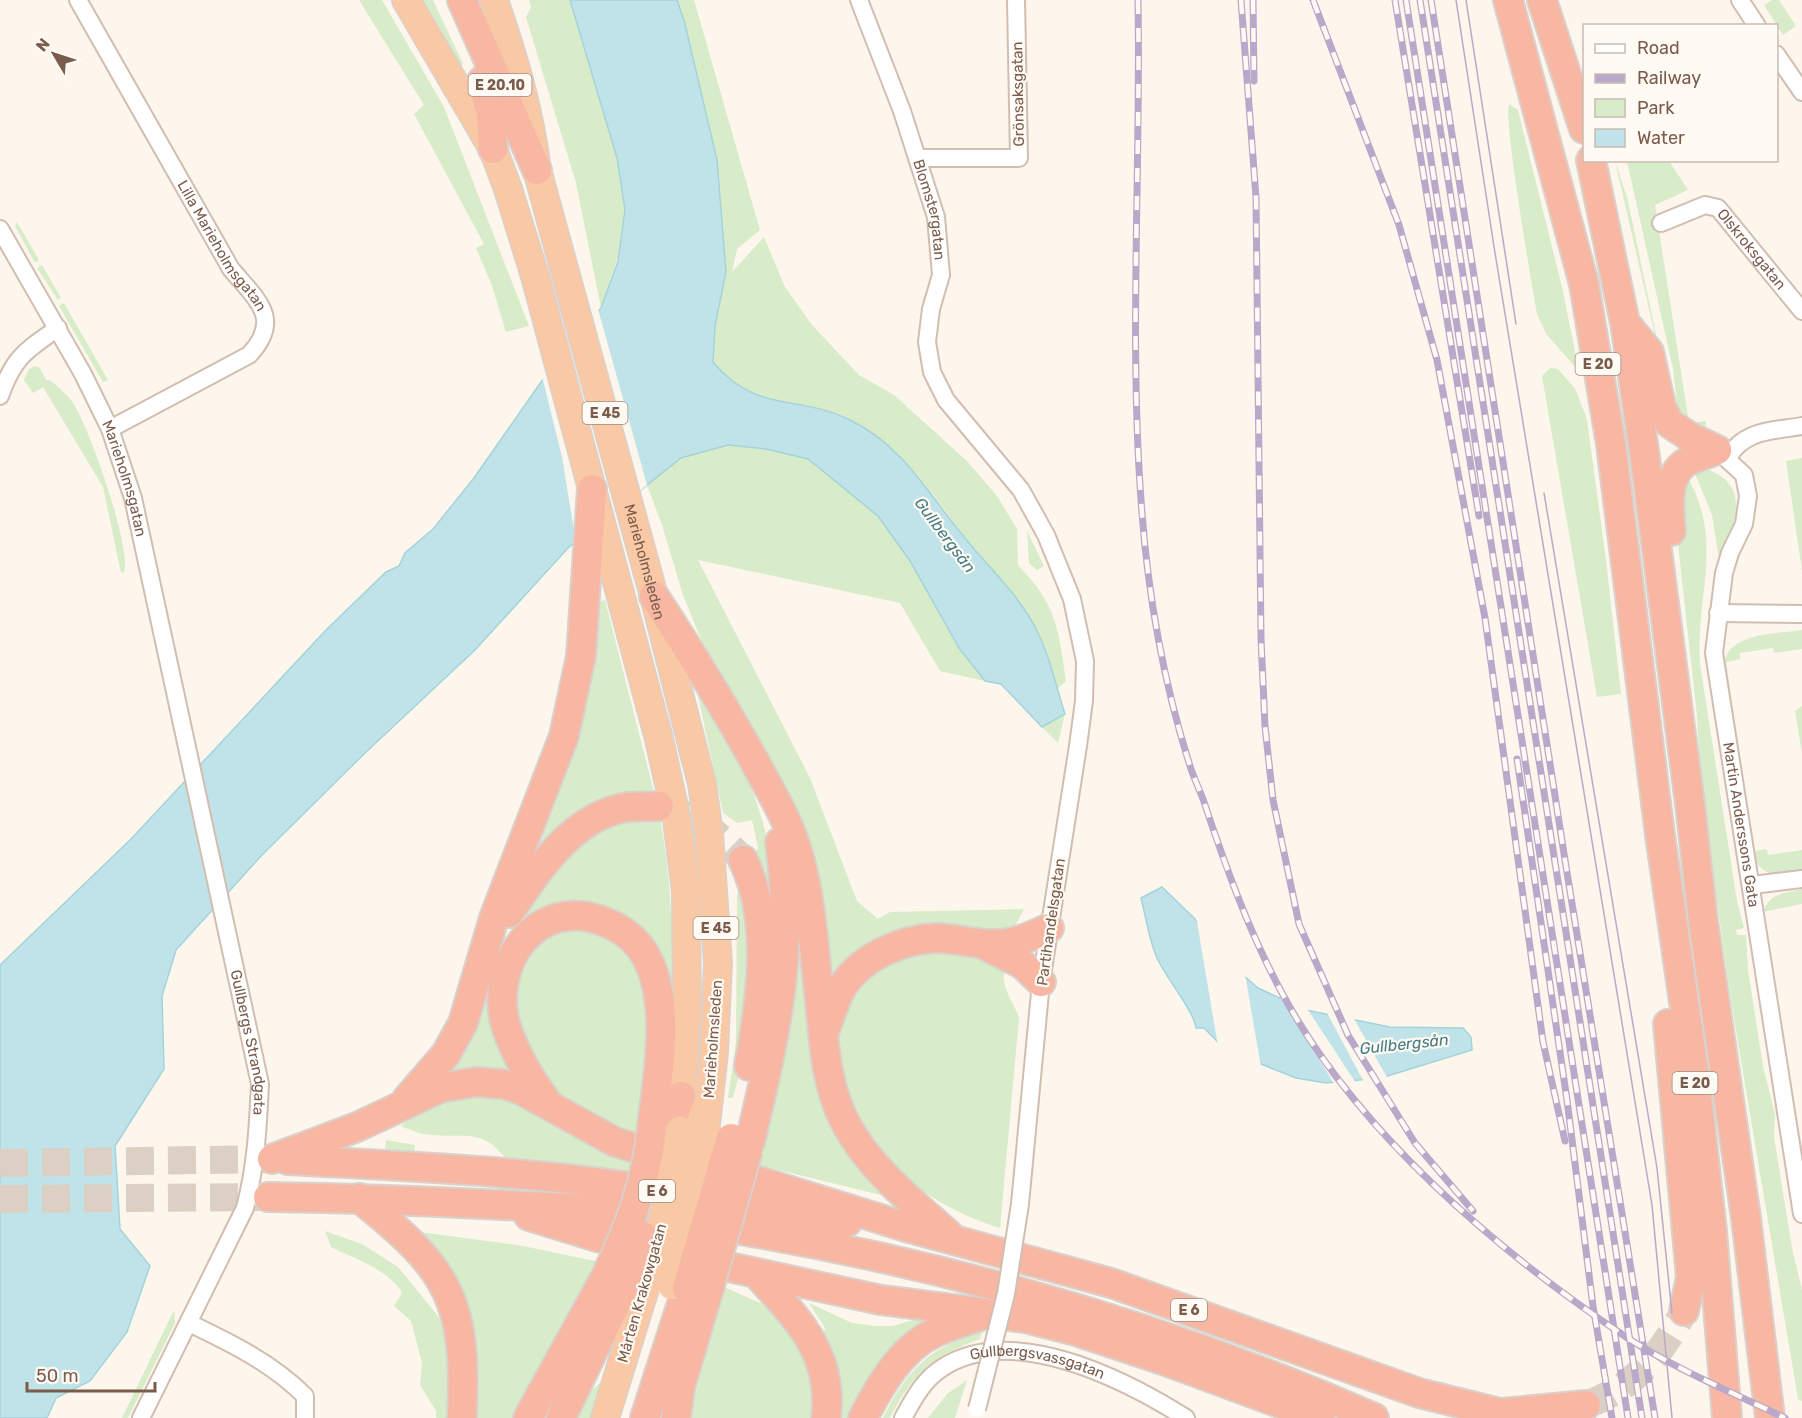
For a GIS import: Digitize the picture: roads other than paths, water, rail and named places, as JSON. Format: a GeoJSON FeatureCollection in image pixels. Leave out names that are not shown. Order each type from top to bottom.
{"type":"FeatureCollection","features":[{"type":"Feature","properties":{"kind":"highway","name":"E 45"},"geometry":{"type":"LineString","coordinates":[[406,0],[493,149],[528,250],[592,489]]}},
{"type":"Feature","properties":{"kind":"highway","name":"E 45"},"geometry":{"type":"LineString","coordinates":[[446,0],[481,77],[491,113],[493,149]]}},
{"type":"Feature","properties":{"kind":"highway","name":"E 20.10"},"geometry":{"type":"LineString","coordinates":[[462,0],[537,170]]}},
{"type":"Feature","properties":{"kind":"highway","name":"Marieholmsleden"},"geometry":{"type":"LineString","coordinates":[[494,0],[520,77],[529,115],[537,170],[654,596],[702,784],[709,833],[718,963],[714,1052],[698,1133]]}},
{"type":"Feature","properties":{"kind":"highway","name":"E 20"},"geometry":{"type":"LineString","coordinates":[[1508,0],[1584,284],[1611,444],[1660,835],[1695,1079],[1722,1343],[1736,1418]]}},
{"type":"Feature","properties":{"kind":"highway"},"geometry":{"type":"LineString","coordinates":[[1542,0],[1583,126]]}},
{"type":"Feature","properties":{"kind":"highway","name":"E 20"},"geometry":{"type":"LineString","coordinates":[[1591,162],[1625,323],[1668,635],[1702,921],[1746,1218],[1770,1418]]}},
{"type":"Feature","properties":{"kind":"highway"},"geometry":{"type":"LineString","coordinates":[[1625,323],[1649,352],[1661,406],[1669,423],[1723,454]]}},
{"type":"Feature","properties":{"kind":"highway"},"geometry":{"type":"LineString","coordinates":[[1668,635],[1678,618],[1669,494],[1674,477],[1685,463],[1723,454]]}},
{"type":"Feature","properties":{"kind":"highway"},"geometry":{"type":"LineString","coordinates":[[399,1107],[454,1042],[463,1023],[480,961],[552,773],[571,709],[585,618],[596,527],[592,489]]}},
{"type":"Feature","properties":{"kind":"highway","name":"Marieholmsleden"},"geometry":{"type":"LineString","coordinates":[[596,527],[659,739],[677,820],[686,892],[688,950],[681,1096]]}},
{"type":"Feature","properties":{"kind":"highway"},"geometry":{"type":"LineString","coordinates":[[654,596],[698,664],[770,789],[793,838],[803,869],[822,1038],[832,1093],[845,1122],[859,1144],[892,1184],[955,1240]]}},
{"type":"Feature","properties":{"kind":"highway"},"geometry":{"type":"LineString","coordinates":[[675,1418],[680,1387],[648,1224],[698,1133],[779,1011],[785,955],[784,874],[770,789]]}},
{"type":"Feature","properties":{"kind":"highway"},"geometry":{"type":"LineString","coordinates":[[480,961],[526,887],[569,838],[587,823],[607,813],[627,807],[659,807]]}},
{"type":"Feature","properties":{"kind":"highway"},"geometry":{"type":"LineString","coordinates":[[1660,835],[1667,1011],[1691,1277],[1684,1311]]}},
{"type":"Feature","properties":{"kind":"highway"},"geometry":{"type":"LineString","coordinates":[[645,1418],[658,1284],[698,1133],[748,1070],[760,990],[759,913],[753,886],[743,860]]}},
{"type":"Feature","properties":{"kind":"highway"},"geometry":{"type":"LineString","coordinates":[[548,1103],[519,1059],[506,1024],[503,995],[507,967],[522,941],[538,924],[558,917],[584,915],[613,925],[640,946],[649,962],[655,982],[660,1026],[660,1060],[698,1133]]}},
{"type":"Feature","properties":{"kind":"highway"},"geometry":{"type":"LineString","coordinates":[[822,1038],[841,990],[854,974],[883,951],[898,945],[938,938],[982,944],[1016,943],[1049,928]]}},
{"type":"Feature","properties":{"kind":"highway"},"geometry":{"type":"LineString","coordinates":[[982,944],[1022,964],[1041,982]]}},
{"type":"Feature","properties":{"kind":"highway"},"geometry":{"type":"LineString","coordinates":[[399,1107],[440,1088],[476,1082],[503,1084],[548,1103],[589,1130],[615,1142],[648,1153],[773,1185],[906,1227]]}},
{"type":"Feature","properties":{"kind":"highway"},"geometry":{"type":"LineString","coordinates":[[681,1096],[698,1133]]}},
{"type":"Feature","properties":{"kind":"highway","name":"E 6"},"geometry":{"type":"LineString","coordinates":[[399,1107],[312,1146],[272,1159],[381,1165],[619,1184],[838,1221],[906,1227],[1111,1283],[1379,1380],[1508,1416]]}},
{"type":"Feature","properties":{"kind":"highway","name":"Mårten Krakowgatan"},"geometry":{"type":"LineString","coordinates":[[631,1418],[658,1284],[698,1133]]}},
{"type":"Feature","properties":{"kind":"highway","name":"E 6"},"geometry":{"type":"LineString","coordinates":[[268,1197],[359,1198],[607,1211],[775,1236],[922,1268],[1170,1338],[1321,1394],[1374,1418]]}},
{"type":"Feature","properties":{"kind":"highway"},"geometry":{"type":"LineString","coordinates":[[359,1198],[410,1241],[438,1274],[450,1296],[459,1324],[463,1351],[462,1418]]}},
{"type":"Feature","properties":{"kind":"highway"},"geometry":{"type":"LineString","coordinates":[[499,1205],[597,1237],[756,1273],[881,1300],[988,1313],[1076,1331],[1177,1365],[1320,1418]]}},
{"type":"Feature","properties":{"kind":"highway"},"geometry":{"type":"LineString","coordinates":[[1746,1218],[1768,1304],[1790,1418]]}},
{"type":"Feature","properties":{"kind":"highway"},"geometry":{"type":"LineString","coordinates":[[756,1273],[809,1334],[825,1378],[828,1403],[826,1418]]}},
{"type":"Feature","properties":{"kind":"highway"},"geometry":{"type":"LineString","coordinates":[[528,1418],[658,1284]]}},
{"type":"Feature","properties":{"kind":"highway"},"geometry":{"type":"LineString","coordinates":[[561,1418],[658,1284]]}},
{"type":"Feature","properties":{"kind":"highway","name":"Mårten Krakowgatan"},"geometry":{"type":"LineString","coordinates":[[605,1418],[658,1284]]}},
{"type":"Feature","properties":{"kind":"highway"},"geometry":{"type":"LineString","coordinates":[[862,1418],[881,1385],[913,1346],[933,1333],[988,1313]]}},
{"type":"Feature","properties":{"kind":"highway"},"geometry":{"type":"LineString","coordinates":[[1722,1343],[1727,1418]]}},
{"type":"Feature","properties":{"kind":"highway"},"geometry":{"type":"LineString","coordinates":[[1508,1416],[1586,1405]]}},
{"type":"Feature","properties":{"kind":"street","name":"Lilla Marieholmsgatan"},"geometry":{"type":"LineString","coordinates":[[78,0],[231,269],[255,297],[266,317],[262,341],[249,355],[110,429]]}},
{"type":"Feature","properties":{"kind":"street","name":"Blomstergatan"},"geometry":{"type":"LineString","coordinates":[[859,0],[917,158],[936,217],[941,275],[931,309],[927,342],[932,372],[946,400],[987,447]]}},
{"type":"Feature","properties":{"kind":"street","name":"Grönsaksgatan"},"geometry":{"type":"LineString","coordinates":[[917,158],[1019,159],[1016,0]]}},
{"type":"Feature","properties":{"kind":"street"},"geometry":{"type":"LineString","coordinates":[[1740,0],[1756,24]]}},
{"type":"Feature","properties":{"kind":"street"},"geometry":{"type":"LineString","coordinates":[[1778,57],[1802,92]]}},
{"type":"Feature","properties":{"kind":"street","name":"Olskroksgatan"},"geometry":{"type":"LineString","coordinates":[[1661,223],[1705,205],[1718,208],[1802,311]]}},
{"type":"Feature","properties":{"kind":"street","name":"Marieholmsgatan"},"geometry":{"type":"LineString","coordinates":[[0,229],[58,328],[110,429],[133,498],[190,753]]}},
{"type":"Feature","properties":{"kind":"street"},"geometry":{"type":"LineString","coordinates":[[0,396],[8,374],[19,357],[58,328]]}},
{"type":"Feature","properties":{"kind":"street"},"geometry":{"type":"LineString","coordinates":[[1723,454],[1746,438],[1802,426]]}},
{"type":"Feature","properties":{"kind":"street","name":"Partihandelsgatan"},"geometry":{"type":"LineString","coordinates":[[976,1413],[1006,1294],[1020,1204],[1041,982],[1081,723],[1085,661],[1072,598],[1060,562],[1021,490],[987,447]]}},
{"type":"Feature","properties":{"kind":"street","name":"Martin Anderssons Gata"},"geometry":{"type":"LineString","coordinates":[[1723,454],[1744,475],[1748,496],[1744,524],[1724,573],[1714,653],[1802,1215]]}},
{"type":"Feature","properties":{"kind":"street"},"geometry":{"type":"LineString","coordinates":[[1718,614],[1802,614]]}},
{"type":"Feature","properties":{"kind":"street","name":"Gullbergs Strandgata"},"geometry":{"type":"LineString","coordinates":[[141,1418],[245,1208],[252,1185],[258,1136],[260,1084],[190,753]]}},
{"type":"Feature","properties":{"kind":"street"},"geometry":{"type":"LineString","coordinates":[[1752,885],[1802,879]]}},
{"type":"Feature","properties":{"kind":"street"},"geometry":{"type":"LineString","coordinates":[[189,1323],[238,1347],[286,1377],[305,1396],[305,1418]]}},
{"type":"Feature","properties":{"kind":"street","name":"Gullbergsvassgatan"},"geometry":{"type":"LineString","coordinates":[[903,1418],[917,1393],[930,1377],[943,1367],[958,1360],[1000,1351],[1073,1363],[1116,1379],[1186,1418]]}},
{"type":"Feature","properties":{"kind":"water","name":"Gullbergsån"},"geometry":{"type":"Polygon","coordinates":[[[570,0],[677,0],[685,24],[717,160],[726,272],[715,326],[713,362],[729,379],[762,397],[814,407],[852,421],[870,431],[901,458],[1028,615],[1044,648],[1065,714],[1042,727],[1001,684],[985,681],[959,648],[910,561],[878,516],[808,459],[766,449],[728,445],[681,458],[568,548],[475,650],[364,754],[261,856],[176,950],[162,996],[164,1069],[115,1146],[120,1229],[150,1266],[127,1332],[90,1381],[56,1398],[47,1418],[0,1418],[0,965],[131,839],[326,630],[386,572],[399,566],[405,553],[433,529],[474,478],[541,382],[601,308],[618,261],[625,210],[617,158],[570,0]]]}},
{"type":"Feature","properties":{"kind":"water","name":"Gullbergsån"},"geometry":{"type":"Polygon","coordinates":[[[1162,887],[1195,919],[1209,945],[1258,988],[1306,1010],[1390,1027],[1463,1028],[1471,1037],[1472,1050],[1381,1078],[1326,1083],[1296,1078],[1223,1047],[1204,1028],[1196,1028],[1190,1013],[1154,951],[1141,898],[1162,887]]]}},
{"type":"Feature","properties":{"kind":"tunnel"},"geometry":{"type":"LineString","coordinates":[[659,806],[684,814],[706,826],[743,860]]}},
{"type":"Feature","properties":{"kind":"tunnel"},"geometry":{"type":"LineString","coordinates":[[0,1163],[272,1159]]}},
{"type":"Feature","properties":{"kind":"tunnel"},"geometry":{"type":"LineString","coordinates":[[0,1199],[268,1197]]}},
{"type":"Feature","properties":{"kind":"tunnel"},"geometry":{"type":"LineString","coordinates":[[1586,1405],[1618,1389],[1644,1368],[1666,1342],[1684,1311]]}},
{"type":"Feature","properties":{"kind":"tram line"},"geometry":{"type":"LineString","coordinates":[[1456,0],[1495,253],[1652,1205],[1672,1418]]}},
{"type":"Feature","properties":{"kind":"tram line"},"geometry":{"type":"LineString","coordinates":[[1466,0],[1516,324]]}},
{"type":"Feature","properties":{"kind":"tram line"},"geometry":{"type":"LineString","coordinates":[[1544,493],[1657,1168],[1672,1313]]}},
{"type":"Feature","properties":{"kind":"railway"},"geometry":{"type":"LineString","coordinates":[[1138,0],[1136,375],[1141,500],[1147,567],[1164,668],[1180,734],[1230,877],[1259,947],[1282,993],[1313,1044],[1349,1093],[1389,1140],[1480,1227],[1577,1303],[1645,1349],[1785,1418]]}},
{"type":"Feature","properties":{"kind":"railway"},"geometry":{"type":"LineString","coordinates":[[1241,0],[1256,197],[1261,639],[1265,726],[1273,800],[1299,924],[1348,1035],[1415,1143],[1473,1211]]}},
{"type":"Feature","properties":{"kind":"railway"},"geometry":{"type":"LineString","coordinates":[[1253,0],[1254,81]]}},
{"type":"Feature","properties":{"kind":"railway"},"geometry":{"type":"LineString","coordinates":[[1313,0],[1399,225],[1437,360],[1485,618],[1543,1042],[1565,1141]]}},
{"type":"Feature","properties":{"kind":"railway"},"geometry":{"type":"LineString","coordinates":[[1395,0],[1479,516]]}},
{"type":"Feature","properties":{"kind":"railway"},"geometry":{"type":"LineString","coordinates":[[1406,0],[1628,1418]]}},
{"type":"Feature","properties":{"kind":"railway"},"geometry":{"type":"LineString","coordinates":[[1420,0],[1642,1418]]}},
{"type":"Feature","properties":{"kind":"railway"},"geometry":{"type":"LineString","coordinates":[[1431,0],[1565,860],[1655,1418]]}},
{"type":"Feature","properties":{"kind":"railway"},"geometry":{"type":"LineString","coordinates":[[1517,759],[1567,1100],[1593,1306],[1612,1418]]}}]}
